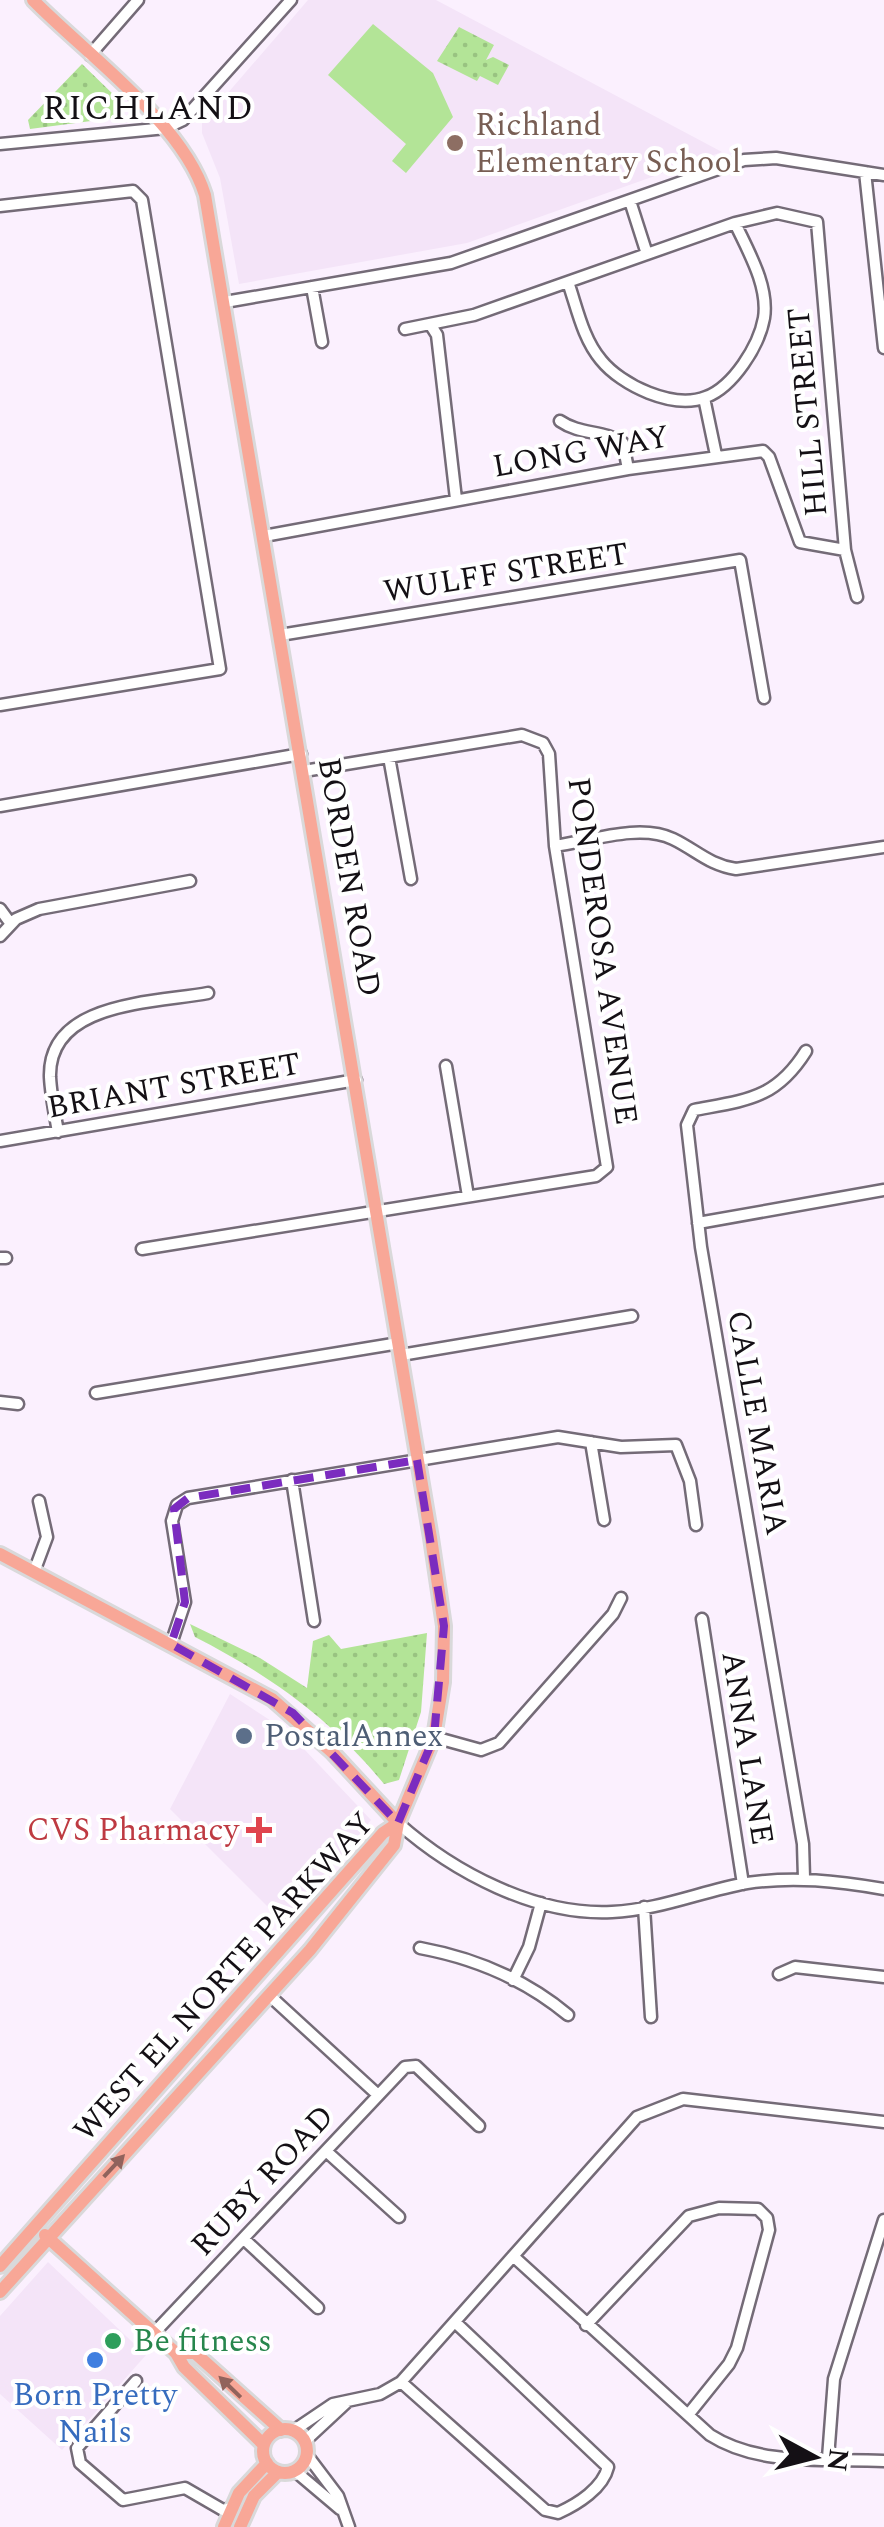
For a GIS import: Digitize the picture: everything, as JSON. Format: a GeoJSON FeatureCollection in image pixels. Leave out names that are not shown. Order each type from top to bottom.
{"type":"FeatureCollection","features":[{"type":"Feature","properties":{"kind":"main road","name":"BORDEN ROAD"},"geometry":{"type":"LineString","coordinates":[[33,0],[166,128],[193,160],[204,189],[356,1080],[444,1626],[443,1682],[434,1737],[398,1823]]}},
{"type":"Feature","properties":{"kind":"main road"},"geometry":{"type":"LineString","coordinates":[[0,1554],[292,1713],[398,1823]]}},
{"type":"Feature","properties":{"kind":"main road","name":"WEST EL NORTE PARKWAY"},"geometry":{"type":"LineString","coordinates":[[0,2292],[270,1996],[375,1873],[394,1846],[398,1823]]}},
{"type":"Feature","properties":{"kind":"main road","name":"WEST EL NORTE PARKWAY"},"geometry":{"type":"LineString","coordinates":[[0,2266],[383,1834],[398,1823]]}},
{"type":"Feature","properties":{"kind":"main road"},"geometry":{"type":"LineString","coordinates":[[36,2226],[176,2353],[184,2367],[264,2445],[273,2467]]}},
{"type":"Feature","properties":{"kind":"main road"},"geometry":{"type":"LineString","coordinates":[[176,2353],[194,2353],[306,2448],[296,2470],[273,2467]]}},
{"type":"Feature","properties":{"kind":"main road"},"geometry":{"type":"LineString","coordinates":[[264,2445],[287,2430]]}},
{"type":"Feature","properties":{"kind":"main road"},"geometry":{"type":"LineString","coordinates":[[224,2527],[231,2508],[273,2467]]}},
{"type":"Feature","properties":{"kind":"main road"},"geometry":{"type":"LineString","coordinates":[[240,2527],[273,2467]]}},
{"type":"Feature","properties":{"kind":"main road"},"geometry":{"type":"LineString","coordinates":[[231,2508],[246,2511]]}},
{"type":"Feature","properties":{"kind":"street"},"geometry":{"type":"LineString","coordinates":[[90,56],[138,0]]}},
{"type":"Feature","properties":{"kind":"street"},"geometry":{"type":"LineString","coordinates":[[0,144],[166,128],[183,120],[291,0]]}},
{"type":"Feature","properties":{"kind":"street"},"geometry":{"type":"LineString","coordinates":[[225,302],[451,262],[744,160],[776,158],[884,175]]}},
{"type":"Feature","properties":{"kind":"street"},"geometry":{"type":"LineString","coordinates":[[866,172],[884,348]]}},
{"type":"Feature","properties":{"kind":"street"},"geometry":{"type":"LineString","coordinates":[[0,206],[134,191],[142,200],[220,670],[0,705]]}},
{"type":"Feature","properties":{"kind":"street"},"geometry":{"type":"LineString","coordinates":[[630,201],[647,254]]}},
{"type":"Feature","properties":{"kind":"street","name":"HILL STREET"},"geometry":{"type":"LineString","coordinates":[[735,223],[777,213],[817,222],[845,550],[857,598]]}},
{"type":"Feature","properties":{"kind":"street"},"geometry":{"type":"LineString","coordinates":[[405,329],[474,315],[735,223],[754,261],[764,319],[746,357],[720,389],[704,398],[645,390],[611,371],[588,339],[568,282]]}},
{"type":"Feature","properties":{"kind":"street"},"geometry":{"type":"LineString","coordinates":[[312,287],[322,342]]}},
{"type":"Feature","properties":{"kind":"street"},"geometry":{"type":"LineString","coordinates":[[430,324],[438,335],[456,499]]}},
{"type":"Feature","properties":{"kind":"street"},"geometry":{"type":"LineString","coordinates":[[704,398],[716,455]]}},
{"type":"Feature","properties":{"kind":"street"},"geometry":{"type":"LineString","coordinates":[[560,421],[576,433],[615,438],[623,444],[628,469]]}},
{"type":"Feature","properties":{"kind":"street","name":"LONG WAY"},"geometry":{"type":"LineString","coordinates":[[264,536],[628,469],[763,450],[769,456],[800,542],[845,550]]}},
{"type":"Feature","properties":{"kind":"street","name":"WULFF STREET"},"geometry":{"type":"LineString","coordinates":[[280,636],[740,560],[764,698]]}},
{"type":"Feature","properties":{"kind":"street","name":"PONDEROSA AVENUE"},"geometry":{"type":"LineString","coordinates":[[389,757],[522,735],[543,742],[549,754],[556,846],[607,1167],[596,1176],[468,1196]]}},
{"type":"Feature","properties":{"kind":"street"},"geometry":{"type":"LineString","coordinates":[[0,806],[301,754]]}},
{"type":"Feature","properties":{"kind":"street"},"geometry":{"type":"LineString","coordinates":[[304,771],[389,757],[411,879]]}},
{"type":"Feature","properties":{"kind":"street"},"geometry":{"type":"LineString","coordinates":[[556,846],[656,833],[674,839],[712,865],[736,869],[884,847]]}},
{"type":"Feature","properties":{"kind":"street"},"geometry":{"type":"LineString","coordinates":[[0,936],[11,924],[39,909],[190,881]]}},
{"type":"Feature","properties":{"kind":"street"},"geometry":{"type":"LineString","coordinates":[[0,908],[11,924]]}},
{"type":"Feature","properties":{"kind":"street"},"geometry":{"type":"LineString","coordinates":[[58,1132],[50,1076],[64,1035],[99,1013],[208,994]]}},
{"type":"Feature","properties":{"kind":"street","name":"CALLE MARIA"},"geometry":{"type":"LineString","coordinates":[[804,1878],[800,1828],[698,1222],[690,1115],[768,1093],[786,1080],[806,1051]]}},
{"type":"Feature","properties":{"kind":"street"},"geometry":{"type":"LineString","coordinates":[[142,1250],[468,1196],[446,1066]]}},
{"type":"Feature","properties":{"kind":"street","name":"BRIANT STREET"},"geometry":{"type":"LineString","coordinates":[[0,1141],[356,1080]]}},
{"type":"Feature","properties":{"kind":"street"},"geometry":{"type":"LineString","coordinates":[[698,1222],[884,1190]]}},
{"type":"Feature","properties":{"kind":"street"},"geometry":{"type":"LineString","coordinates":[[96,1393],[632,1316]]}},
{"type":"Feature","properties":{"kind":"street"},"geometry":{"type":"LineString","coordinates":[[0,1402],[18,1404]]}},
{"type":"Feature","properties":{"kind":"street"},"geometry":{"type":"LineString","coordinates":[[170,1644],[185,1602],[174,1509],[188,1498],[558,1437],[621,1447],[676,1445],[690,1480],[696,1525]]}},
{"type":"Feature","properties":{"kind":"street"},"geometry":{"type":"LineString","coordinates":[[591,1442],[604,1520]]}},
{"type":"Feature","properties":{"kind":"street"},"geometry":{"type":"LineString","coordinates":[[292,1480],[314,1622]]}},
{"type":"Feature","properties":{"kind":"street"},"geometry":{"type":"LineString","coordinates":[[34,1572],[47,1537],[39,1501]]}},
{"type":"Feature","properties":{"kind":"street"},"geometry":{"type":"LineString","coordinates":[[434,1737],[481,1750],[499,1743],[614,1614],[621,1598]]}},
{"type":"Feature","properties":{"kind":"street","name":"ANNA LANE"},"geometry":{"type":"LineString","coordinates":[[702,1620],[743,1884]]}},
{"type":"Feature","properties":{"kind":"street"},"geometry":{"type":"LineString","coordinates":[[398,1823],[444,1860],[541,1903],[584,1912],[644,1907],[743,1884],[804,1878],[884,1889]]}},
{"type":"Feature","properties":{"kind":"street"},"geometry":{"type":"LineString","coordinates":[[513,1980],[529,1947],[541,1903]]}},
{"type":"Feature","properties":{"kind":"street"},"geometry":{"type":"LineString","coordinates":[[644,1907],[651,2018]]}},
{"type":"Feature","properties":{"kind":"street"},"geometry":{"type":"LineString","coordinates":[[420,1948],[458,1955],[513,1980],[568,2015]]}},
{"type":"Feature","properties":{"kind":"street"},"geometry":{"type":"LineString","coordinates":[[779,1974],[795,1966],[884,1977]]}},
{"type":"Feature","properties":{"kind":"street"},"geometry":{"type":"LineString","coordinates":[[270,1996],[378,2095]]}},
{"type":"Feature","properties":{"kind":"street","name":"RUBY ROAD"},"geometry":{"type":"LineString","coordinates":[[154,2334],[410,2065],[416,2066],[480,2126]]}},
{"type":"Feature","properties":{"kind":"street"},"geometry":{"type":"LineString","coordinates":[[287,2430],[333,2404],[380,2394],[401,2382],[637,2118],[683,2099],[884,2122]]}},
{"type":"Feature","properties":{"kind":"street"},"geometry":{"type":"LineString","coordinates":[[326,2151],[399,2217]]}},
{"type":"Feature","properties":{"kind":"street"},"geometry":{"type":"LineString","coordinates":[[586,2325],[689,2216],[718,2208],[758,2210],[767,2218],[769,2230],[736,2348],[730,2364],[688,2415]]}},
{"type":"Feature","properties":{"kind":"street"},"geometry":{"type":"LineString","coordinates":[[828,2458],[834,2379],[884,2220]]}},
{"type":"Feature","properties":{"kind":"street"},"geometry":{"type":"LineString","coordinates":[[245,2240],[318,2308]]}},
{"type":"Feature","properties":{"kind":"street"},"geometry":{"type":"LineString","coordinates":[[513,2256],[586,2325],[730,2448],[765,2456],[884,2460]]}},
{"type":"Feature","properties":{"kind":"street"},"geometry":{"type":"LineString","coordinates":[[401,2382],[545,2510],[558,2514],[571,2508],[605,2480],[608,2467],[456,2324]]}},
{"type":"Feature","properties":{"kind":"street"},"geometry":{"type":"LineString","coordinates":[[136,2382],[78,2448],[80,2463],[123,2500],[185,2488],[223,2510],[231,2508]]}},
{"type":"Feature","properties":{"kind":"street"},"geometry":{"type":"LineString","coordinates":[[348,2401],[306,2448],[338,2496],[349,2527]]}},
{"type":"Feature","properties":{"kind":"street"},"geometry":{"type":"LineString","coordinates":[[296,2470],[340,2509]]}},
{"type":"Feature","properties":{"kind":"highlighted area"},"geometry":{"type":"Polygon","coordinates":[[[417,1460],[444,1626],[434,1737],[398,1823],[293,1713],[171,1644],[185,1602],[174,1509],[188,1498],[417,1460]]]}},
{"type":"Feature","properties":{"kind":"shaded area","name":"Richland Elementary School"},"geometry":{"type":"Polygon","coordinates":[[[308,0],[436,0],[722,152],[467,243],[239,284],[220,178],[202,133],[202,123],[308,0]]]}},
{"type":"Feature","properties":{"kind":"shaded area"},"geometry":{"type":"Polygon","coordinates":[[[230,1694],[288,1732],[371,1820],[285,1924],[170,1809],[230,1694]]]}},
{"type":"Feature","properties":{"kind":"shaded area"},"geometry":{"type":"Polygon","coordinates":[[[48,2262],[146,2355],[62,2450],[0,2394],[0,2316],[48,2262]]]}},
{"type":"Feature","properties":{"kind":"green space"},"geometry":{"type":"Polygon","coordinates":[[[373,24],[433,73],[453,117],[406,173],[392,161],[406,144],[328,75],[373,24]]]}},
{"type":"Feature","properties":{"kind":"green space"},"geometry":{"type":"Polygon","coordinates":[[[459,27],[494,45],[486,60],[493,57],[509,65],[498,85],[480,76],[477,81],[437,61],[459,27]]]}},
{"type":"Feature","properties":{"kind":"green space"},"geometry":{"type":"Polygon","coordinates":[[[82,64],[117,98],[119,112],[114,118],[30,129],[28,120],[82,64]]]}},
{"type":"Feature","properties":{"kind":"green space"},"geometry":{"type":"Polygon","coordinates":[[[190,1624],[260,1658],[307,1688],[313,1641],[329,1635],[341,1649],[427,1633],[421,1712],[399,1780],[384,1784],[298,1700],[195,1637],[190,1624]]]}},
{"type":"Feature","properties":{"kind":"place","name":"Richland Elementary School"},"geometry":{"type":"Point","coordinates":[455,143]}},
{"type":"Feature","properties":{"kind":"place","name":"PostalAnnex"},"geometry":{"type":"Point","coordinates":[244,1736]}},
{"type":"Feature","properties":{"kind":"place","name":"CVS Pharmacy"},"geometry":{"type":"Point","coordinates":[259,1830]}},
{"type":"Feature","properties":{"kind":"place","name":"Be fitness"},"geometry":{"type":"Point","coordinates":[113,2341]}},
{"type":"Feature","properties":{"kind":"place","name":"Born Pretty Nails"},"geometry":{"type":"Point","coordinates":[95,2360]}},
{"type":"Feature","properties":{"kind":"district","name":"RICHLAND"},"geometry":{"type":"Point","coordinates":[149,108]}}]}
